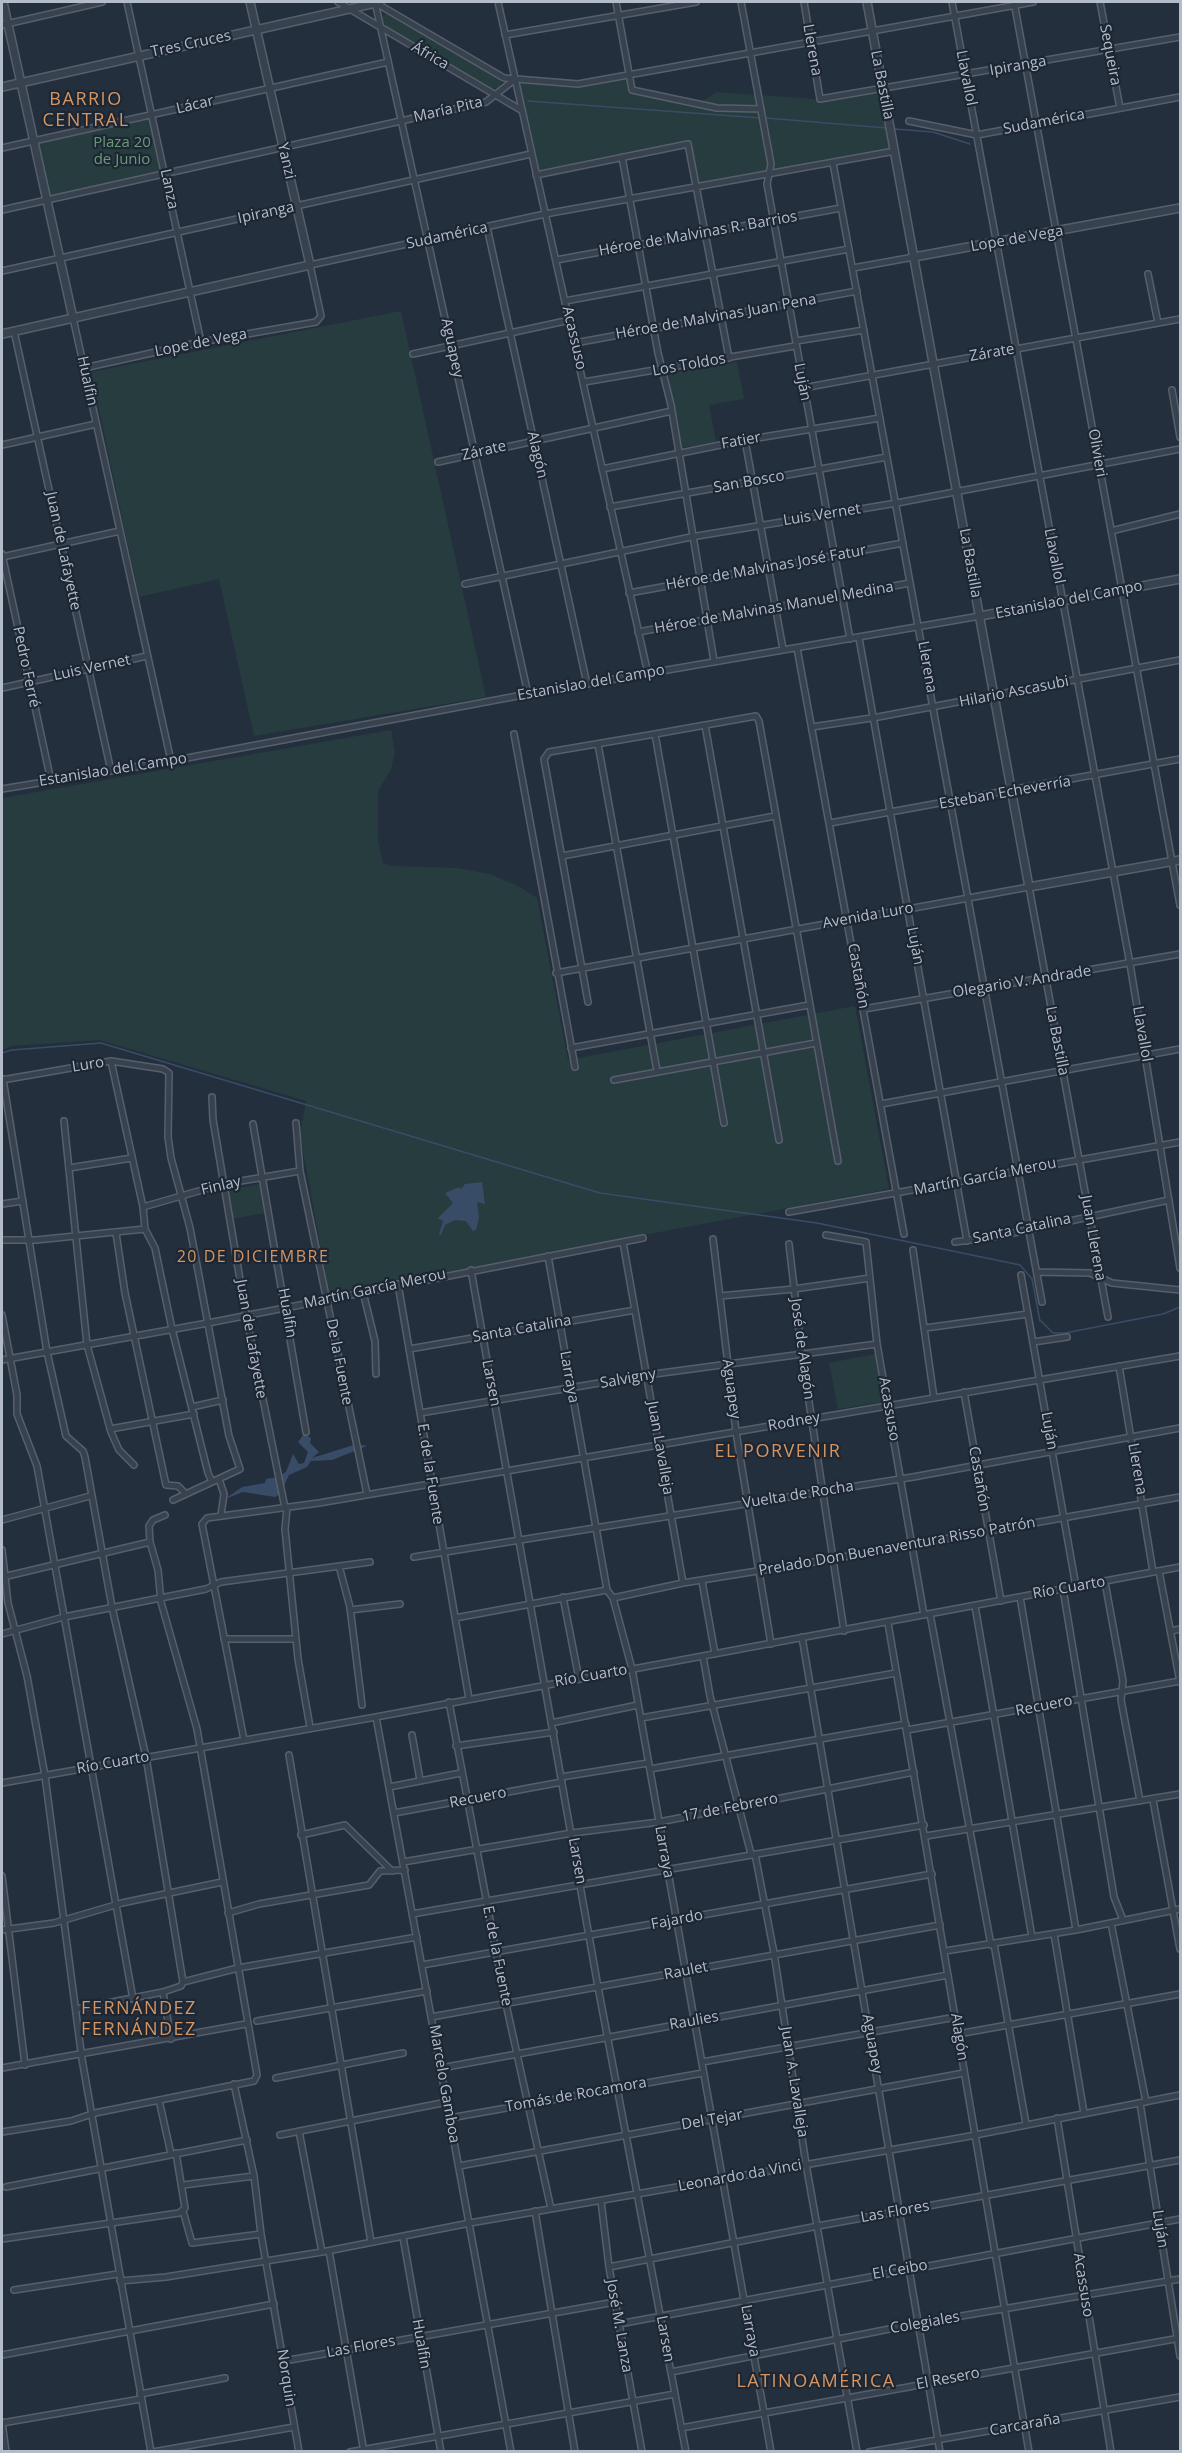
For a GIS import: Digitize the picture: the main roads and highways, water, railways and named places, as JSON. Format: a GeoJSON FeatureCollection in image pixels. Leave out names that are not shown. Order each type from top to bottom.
{"type":"FeatureCollection","features":[{"type":"Feature","properties":{"kind":"water"},"geometry":{"type":"Polygon","coordinates":[[[482,1182],[485,1204],[477,1202],[479,1218],[476,1230],[473,1231],[466,1221],[455,1220],[445,1225],[441,1235],[439,1234],[443,1221],[438,1218],[453,1203],[445,1193],[459,1187],[461,1189],[465,1184],[482,1182]]]}},
{"type":"Feature","properties":{"kind":"water"},"geometry":{"type":"Polygon","coordinates":[[[304,1434],[311,1438],[310,1443],[319,1452],[312,1458],[357,1444],[367,1446],[332,1460],[311,1461],[307,1467],[289,1475],[280,1494],[275,1497],[243,1492],[225,1499],[242,1487],[265,1483],[266,1479],[278,1477],[286,1472],[293,1454],[299,1464],[304,1463],[308,1452],[298,1442],[304,1434]]]}},
{"type":"Feature","properties":{"kind":"waterway"},"geometry":{"type":"LineString","coordinates":[[528,101],[761,118]]}},
{"type":"Feature","properties":{"kind":"waterway"},"geometry":{"type":"LineString","coordinates":[[766,118],[887,128]]}},
{"type":"Feature","properties":{"kind":"waterway"},"geometry":{"type":"LineString","coordinates":[[894,129],[933,132],[970,144]]}},
{"type":"Feature","properties":{"kind":"waterway"},"geometry":{"type":"LineString","coordinates":[[2,1053],[12,1050],[101,1043],[600,1193],[817,1223],[1020,1265],[1032,1279],[1040,1321]]}},
{"type":"Feature","properties":{"kind":"waterway"},"geometry":{"type":"LineString","coordinates":[[1041,1321],[1053,1333],[1065,1333],[1163,1314],[1180,1307]]}},
{"type":"Feature","properties":{"kind":"district","name":"BARRIO CENTRAL"},"geometry":{"type":"Point","coordinates":[86,110]}},
{"type":"Feature","properties":{"kind":"district","name":"20 DE DICIEMBRE"},"geometry":{"type":"Point","coordinates":[253,1257]}},
{"type":"Feature","properties":{"kind":"district","name":"EL PORVENIR"},"geometry":{"type":"Point","coordinates":[778,1452]}},
{"type":"Feature","properties":{"kind":"district","name":"FERNÁNDEZ FERNÁNDEZ"},"geometry":{"type":"Point","coordinates":[139,2019]}},
{"type":"Feature","properties":{"kind":"district","name":"LATINOAMÉRICA"},"geometry":{"type":"Point","coordinates":[816,2382]}},
{"type":"Feature","properties":{"kind":"park label","name":"Plaza 20 de Junio"},"geometry":{"type":"Point","coordinates":[122,152]}}]}
